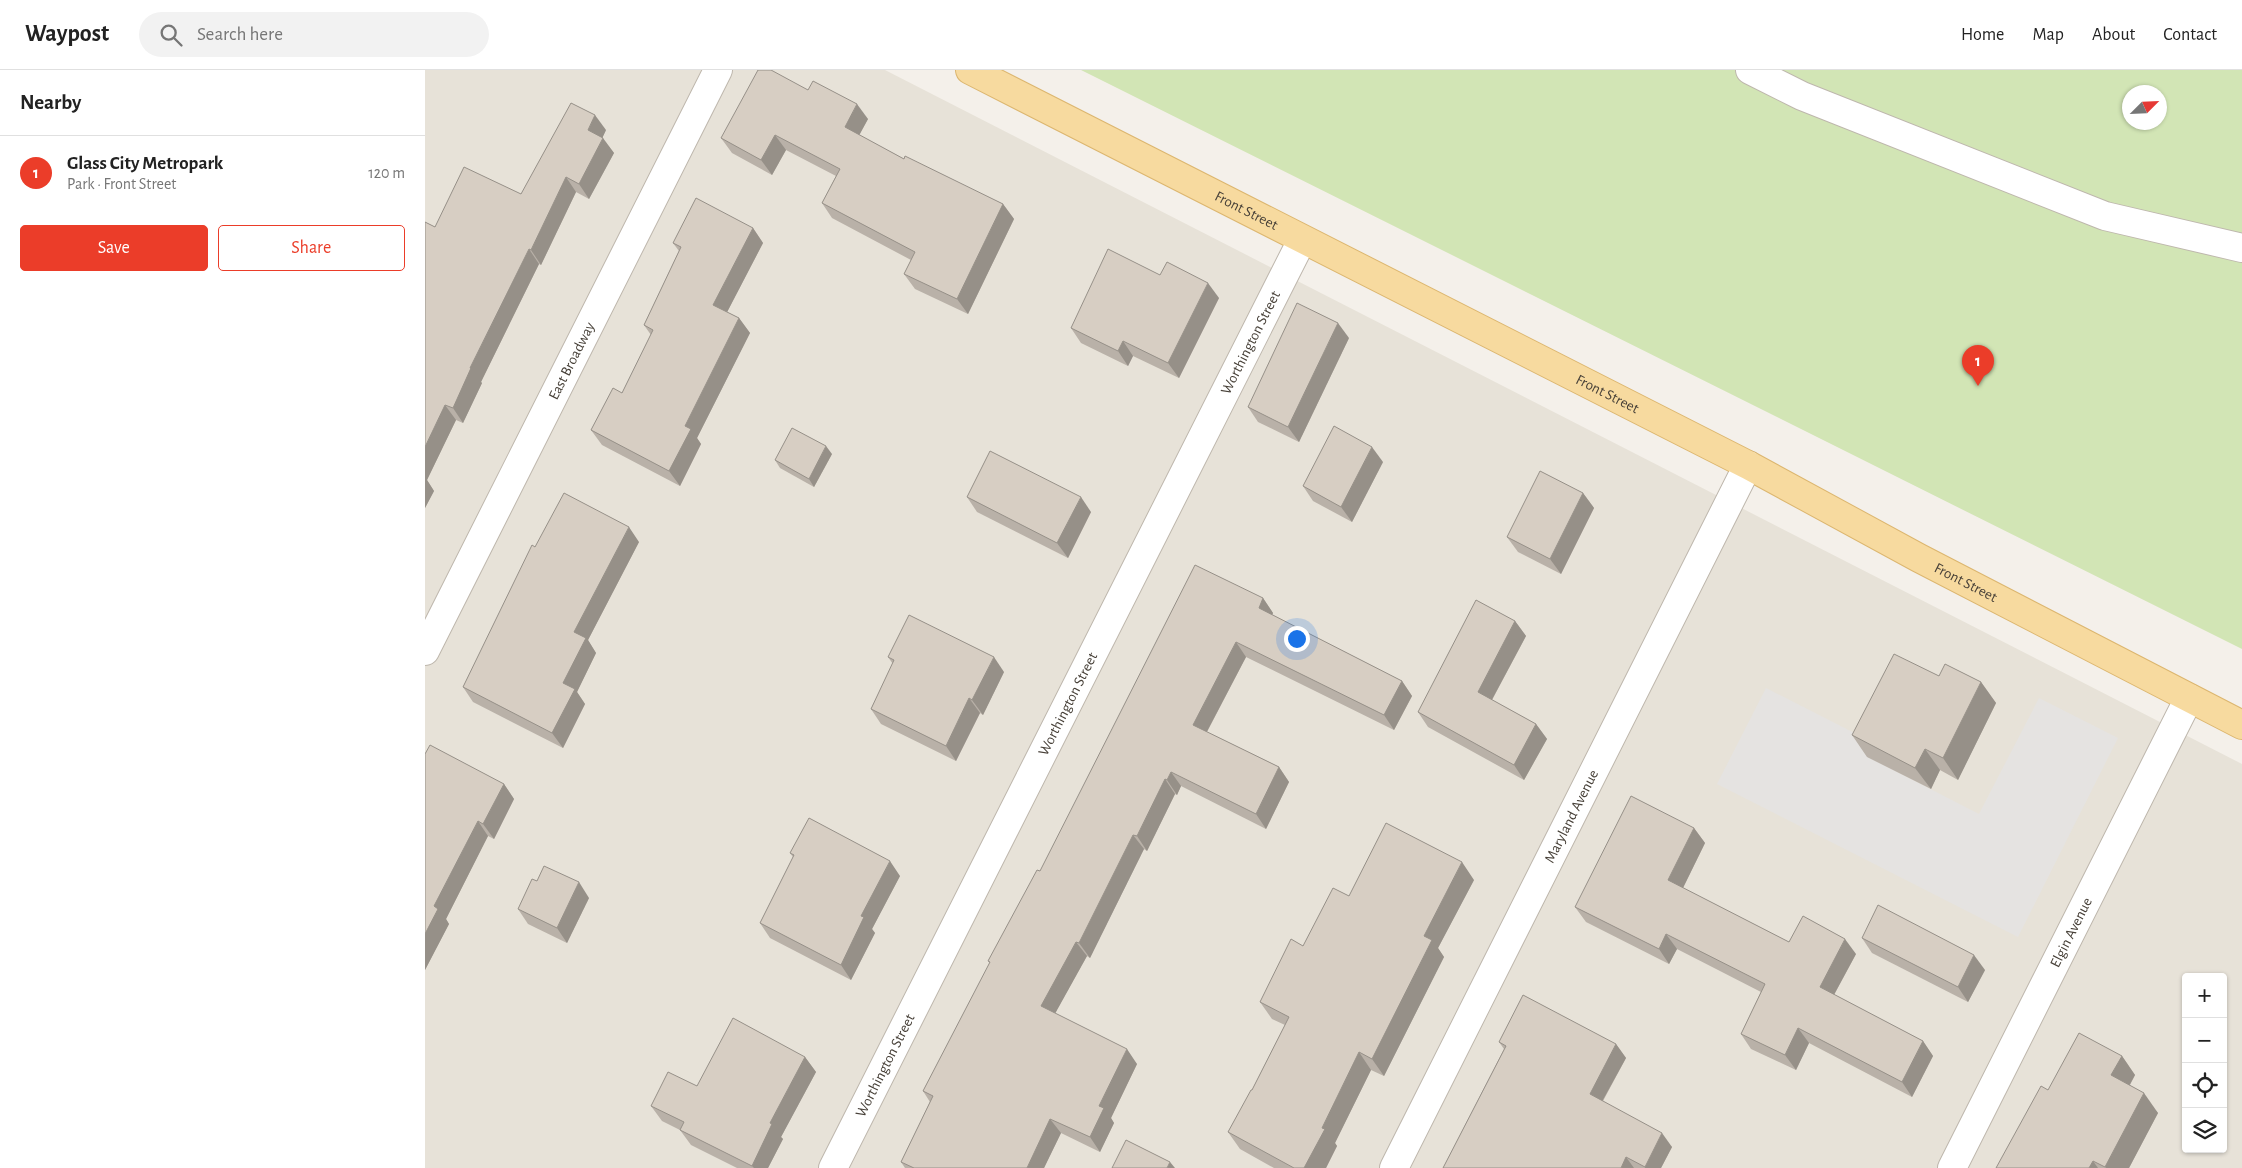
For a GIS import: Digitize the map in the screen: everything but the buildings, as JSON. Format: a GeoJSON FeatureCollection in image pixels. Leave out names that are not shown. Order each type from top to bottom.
{"type":"FeatureCollection","features":[{"type":"Feature","properties":{"kind":"main road","name":"Front Street"},"geometry":{"type":"LineString","coordinates":[[969,70],[1748,465],[1919,558],[2242,725]]}},
{"type":"Feature","properties":{"kind":"street","name":"East Broadway"},"geometry":{"type":"LineString","coordinates":[[425,651],[718,70]]}},
{"type":"Feature","properties":{"kind":"street"},"geometry":{"type":"LineString","coordinates":[[1750,70],[1801,96],[2105,216],[2242,248]]}},
{"type":"Feature","properties":{"kind":"street","name":"Worthington Street"},"geometry":{"type":"LineString","coordinates":[[833,1168],[1302,240]]}},
{"type":"Feature","properties":{"kind":"street","name":"Maryland Avenue"},"geometry":{"type":"LineString","coordinates":[[1394,1168],[1748,465]]}},
{"type":"Feature","properties":{"kind":"street","name":"Elgin Avenue"},"geometry":{"type":"LineString","coordinates":[[1952,1168],[2189,698]]}},
{"type":"Feature","properties":{"kind":"shaded area"},"geometry":{"type":"Polygon","coordinates":[[[425,70],[885,70],[2242,764],[2242,1168],[425,1168],[425,70]]]}},
{"type":"Feature","properties":{"kind":"shaded area"},"geometry":{"type":"Polygon","coordinates":[[[1766,688],[1874,743],[1868,757],[1979,814],[2039,698],[2118,738],[2018,937],[1717,784],[1766,688]]]}},
{"type":"Feature","properties":{"kind":"green space"},"geometry":{"type":"Polygon","coordinates":[[[1081,70],[2242,70],[2242,649],[1081,70]]]}},
{"type":"Feature","properties":{"kind":"place","name":"Glass City Metropark"},"geometry":{"type":"Point","coordinates":[1978,386]}}]}
